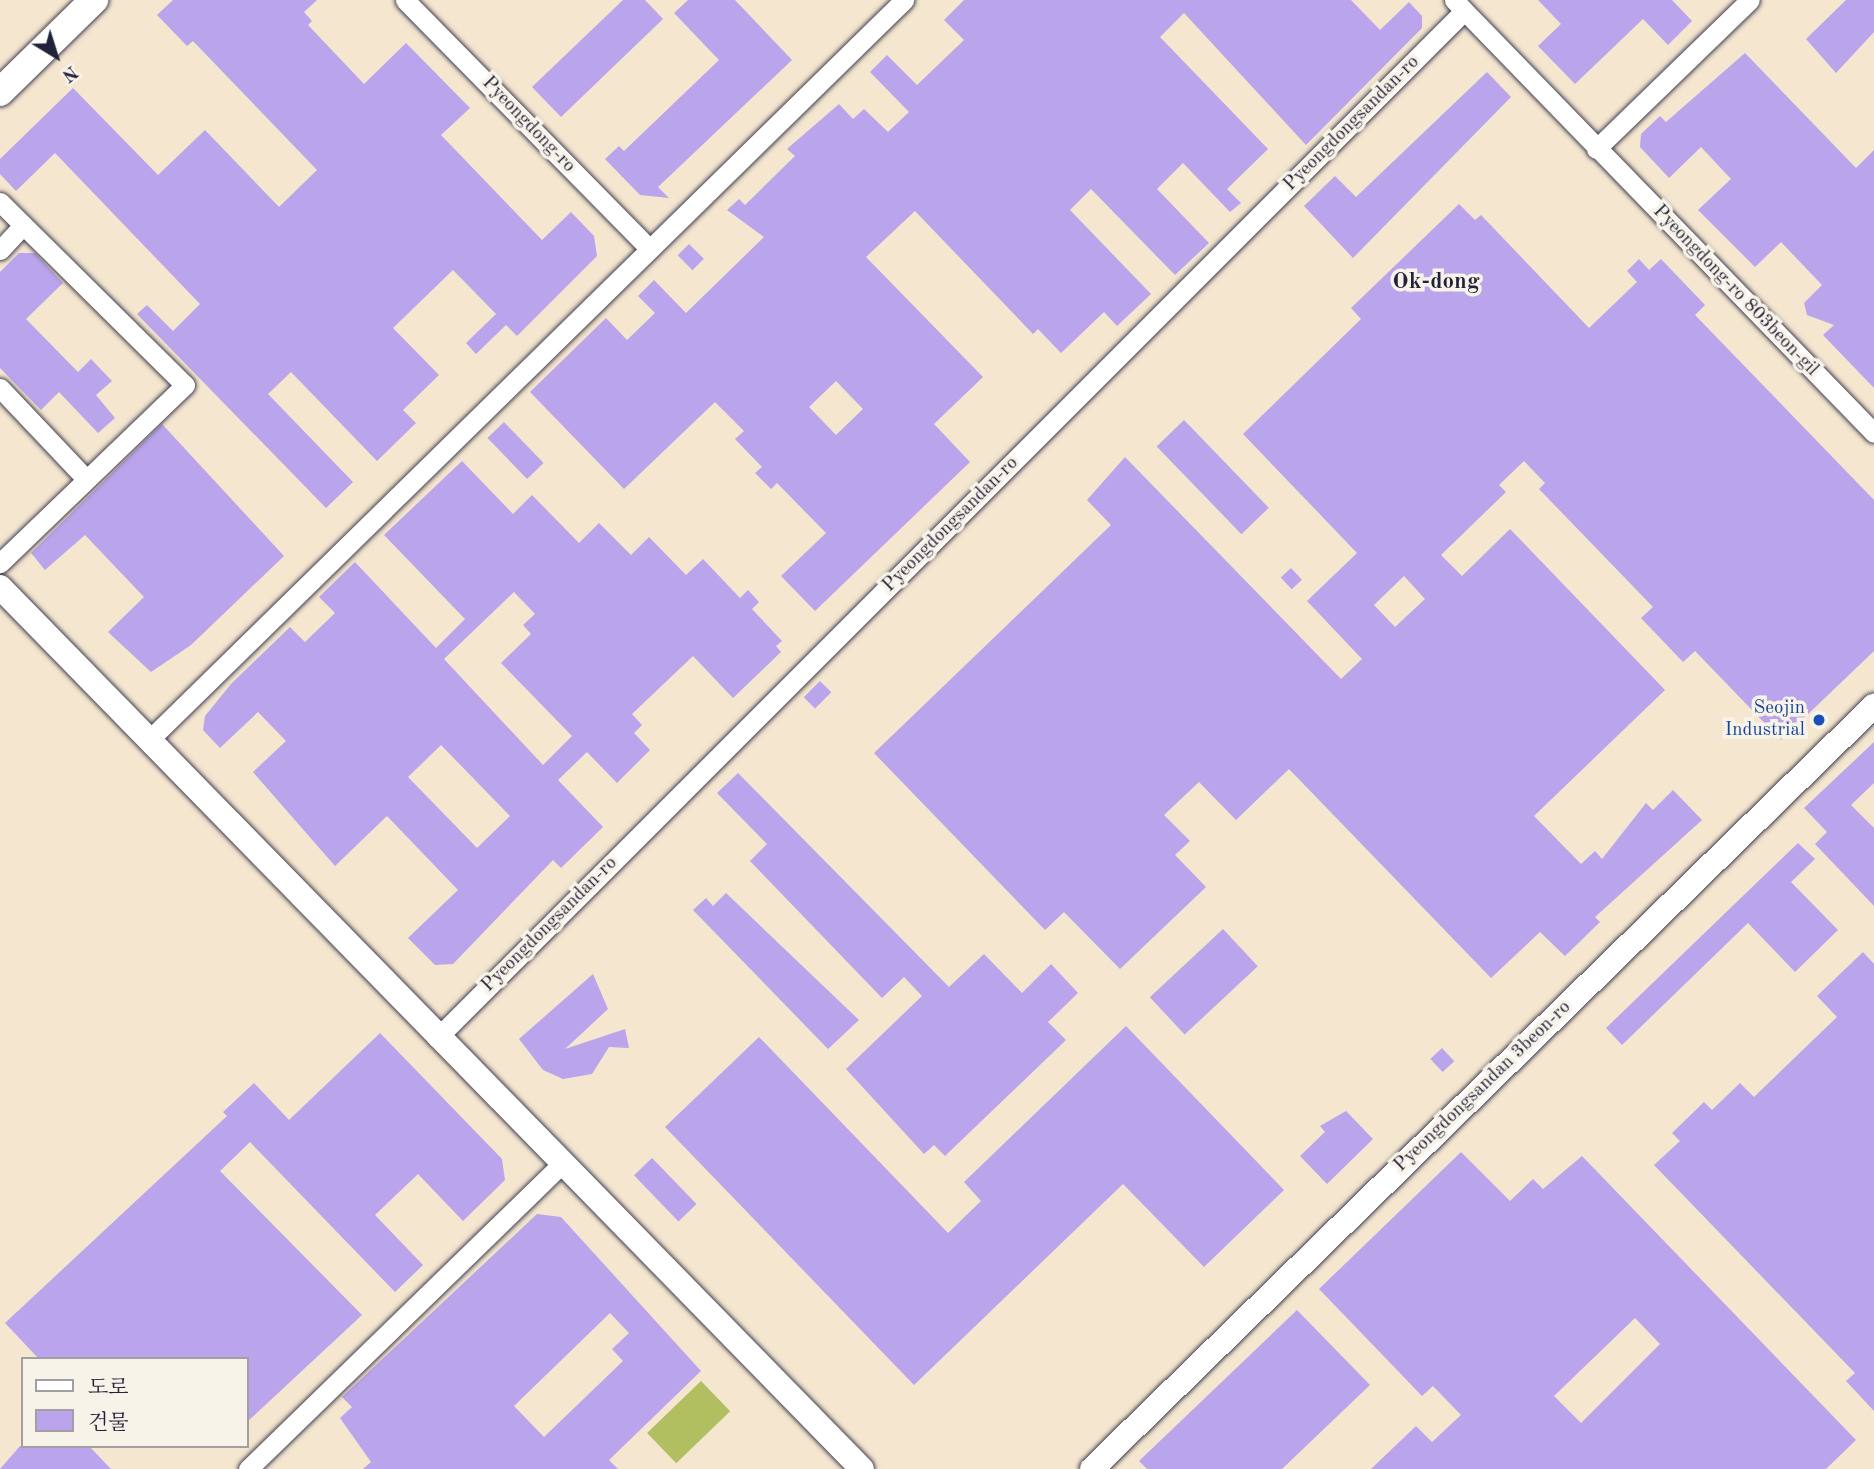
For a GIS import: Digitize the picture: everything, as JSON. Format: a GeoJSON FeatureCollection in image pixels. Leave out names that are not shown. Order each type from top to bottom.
{"type":"FeatureCollection","features":[{"type":"Feature","properties":{"kind":"main road"},"geometry":{"type":"LineString","coordinates":[[0,92],[94,0]]}},
{"type":"Feature","properties":{"kind":"street","name":"Pyeongdong-ro"},"geometry":{"type":"LineString","coordinates":[[405,0],[650,249]]}},
{"type":"Feature","properties":{"kind":"street"},"geometry":{"type":"LineString","coordinates":[[150,739],[904,0]]}},
{"type":"Feature","properties":{"kind":"street"},"geometry":{"type":"LineString","coordinates":[[1596,149],[1750,0]]}},
{"type":"Feature","properties":{"kind":"street","name":"Pyeongdong-ro 803beon-gil"},"geometry":{"type":"LineString","coordinates":[[1459,5],[1874,433]]}},
{"type":"Feature","properties":{"kind":"street","name":"Pyeongdongsandan-ro"},"geometry":{"type":"LineString","coordinates":[[437,1038],[1459,5]]}},
{"type":"Feature","properties":{"kind":"street"},"geometry":{"type":"LineString","coordinates":[[0,202],[185,385],[0,563]]}},
{"type":"Feature","properties":{"kind":"street"},"geometry":{"type":"LineString","coordinates":[[0,250],[23,225]]}},
{"type":"Feature","properties":{"kind":"street"},"geometry":{"type":"LineString","coordinates":[[0,388],[86,479]]}},
{"type":"Feature","properties":{"kind":"street"},"geometry":{"type":"LineString","coordinates":[[0,587],[561,1165],[862,1469]]}},
{"type":"Feature","properties":{"kind":"street","name":"Pyeongdongsandan 3beon-ro"},"geometry":{"type":"LineString","coordinates":[[1092,1469],[1874,706]]}},
{"type":"Feature","properties":{"kind":"street"},"geometry":{"type":"LineString","coordinates":[[248,1469],[561,1165]]}},
{"type":"Feature","properties":{"kind":"green space"},"geometry":{"type":"Polygon","coordinates":[[[701,1381],[730,1411],[676,1463],[647,1433],[701,1381]]]}},
{"type":"Feature","properties":{"kind":"building"},"geometry":{"type":"Polygon","coordinates":[[[173,0],[317,0],[304,12],[312,21],[308,25],[364,84],[406,43],[470,108],[441,135],[542,240],[571,212],[594,236],[597,256],[517,336],[506,325],[476,354],[466,343],[496,314],[453,270],[393,328],[439,375],[403,410],[416,423],[377,461],[291,372],[268,394],[353,482],[326,508],[137,314],[147,305],[173,331],[200,304],[55,153],[16,191],[0,174],[0,159],[73,88],[158,175],[205,130],[279,207],[317,170],[193,41],[187,46],[157,15],[173,0]]]}},
{"type":"Feature","properties":{"kind":"building"},"geometry":{"type":"Polygon","coordinates":[[[623,0],[645,0],[663,19],[561,117],[532,87],[623,0]]]}},
{"type":"Feature","properties":{"kind":"building"},"geometry":{"type":"Polygon","coordinates":[[[688,0],[735,0],[792,60],[658,187],[669,198],[640,195],[605,159],[619,146],[624,151],[719,60],[674,13],[688,0]]]}},
{"type":"Feature","properties":{"kind":"building"},"geometry":{"type":"Polygon","coordinates":[[[964,0],[1351,0],[1380,30],[1409,2],[1422,16],[1422,28],[1306,145],[1184,13],[1160,37],[1268,149],[1227,189],[1241,203],[1230,212],[1183,163],[1157,189],[1209,243],[1175,275],[1091,189],[1070,210],[1151,294],[1117,326],[1104,312],[1061,353],[1038,329],[1033,334],[915,211],[866,257],[983,377],[934,424],[970,462],[815,611],[781,576],[826,533],[777,483],[771,489],[755,473],[762,467],[735,439],[744,431],[715,402],[624,489],[530,392],[606,318],[627,340],[655,313],[638,296],[654,280],[686,313],[764,237],[727,210],[739,199],[745,205],[795,156],[787,149],[839,104],[853,119],[864,109],[888,132],[909,112],[870,72],[887,55],[917,85],[964,40],[944,20],[964,0]],[[836,381],[809,407],[836,435],[863,409],[836,381]]]}},
{"type":"Feature","properties":{"kind":"building"},"geometry":{"type":"Polygon","coordinates":[[[1538,0],[1672,0],[1692,21],[1668,45],[1643,19],[1575,84],[1538,46],[1561,24],[1538,0]]]}},
{"type":"Feature","properties":{"kind":"building"},"geometry":{"type":"Polygon","coordinates":[[[1846,0],[1874,0],[1874,32],[1836,73],[1806,39],[1846,0]]]}},
{"type":"Feature","properties":{"kind":"building"},"geometry":{"type":"Polygon","coordinates":[[[1745,53],[1856,168],[1874,150],[1874,388],[1823,335],[1834,325],[1807,315],[1804,303],[1822,285],[1781,242],[1755,267],[1698,210],[1731,179],[1701,147],[1669,178],[1640,147],[1641,134],[1660,116],[1666,122],[1745,53]]]}},
{"type":"Feature","properties":{"kind":"building"},"geometry":{"type":"Polygon","coordinates":[[[1487,72],[1511,97],[1353,258],[1304,206],[1335,176],[1356,197],[1487,72]]]}},
{"type":"Feature","properties":{"kind":"building"},"geometry":{"type":"Polygon","coordinates":[[[1459,204],[1475,220],[1481,215],[1589,328],[1637,282],[1627,271],[1639,259],[1649,270],[1661,259],[1705,305],[1695,315],[1874,500],[1874,651],[1781,740],[1695,651],[1683,662],[1641,618],[1653,607],[1539,489],[1545,483],[1524,461],[1499,485],[1506,492],[1441,555],[1462,576],[1510,529],[1665,690],[1534,816],[1581,864],[1595,851],[1602,859],[1646,803],[1653,810],[1673,790],[1702,820],[1595,917],[1600,922],[1565,956],[1540,932],[1491,978],[1289,769],[1236,820],[1199,782],[1164,815],[1190,841],[1175,855],[1206,887],[1120,969],[1064,912],[1045,930],[874,753],[1111,525],[1087,500],[1125,457],[1341,679],[1362,659],[1307,601],[1357,553],[1243,434],[1361,319],[1351,308],[1459,204]],[[1404,576],[1374,605],[1395,627],[1425,599],[1404,576]]]}},
{"type":"Feature","properties":{"kind":"building"},"geometry":{"type":"Polygon","coordinates":[[[689,244],[704,259],[693,270],[678,255],[689,244]]]}},
{"type":"Feature","properties":{"kind":"building"},"geometry":{"type":"Polygon","coordinates":[[[19,253],[35,253],[63,283],[26,319],[78,372],[91,359],[112,381],[96,395],[115,418],[98,433],[59,392],[41,410],[0,368],[0,272],[19,253]]]}},
{"type":"Feature","properties":{"kind":"building"},"geometry":{"type":"Polygon","coordinates":[[[1184,420],[1269,508],[1241,534],[1157,446],[1184,420]]]}},
{"type":"Feature","properties":{"kind":"building"},"geometry":{"type":"Polygon","coordinates":[[[504,422],[544,463],[527,479],[487,438],[504,422]]]}},
{"type":"Feature","properties":{"kind":"building"},"geometry":{"type":"Polygon","coordinates":[[[162,424],[284,556],[191,645],[151,672],[108,632],[144,597],[85,535],[45,570],[31,553],[162,424]]]}},
{"type":"Feature","properties":{"kind":"building"},"geometry":{"type":"Polygon","coordinates":[[[462,461],[513,514],[532,495],[579,543],[599,523],[631,555],[649,537],[686,575],[703,559],[740,598],[748,590],[759,602],[752,609],[782,641],[776,646],[781,652],[733,698],[693,656],[632,714],[642,725],[634,733],[650,750],[617,783],[587,752],[558,780],[603,827],[561,868],[553,860],[453,964],[435,965],[408,938],[458,890],[387,816],[335,866],[253,772],[286,741],[258,712],[220,748],[203,730],[205,716],[231,684],[290,627],[305,642],[335,613],[319,597],[355,562],[436,648],[465,619],[384,535],[462,461]],[[514,592],[444,659],[543,765],[572,736],[501,663],[531,634],[523,625],[535,614],[514,592]],[[441,745],[408,777],[477,848],[510,816],[441,745]]]}},
{"type":"Feature","properties":{"kind":"building"},"geometry":{"type":"Polygon","coordinates":[[[1291,568],[1302,580],[1292,589],[1281,578],[1291,568]]]}},
{"type":"Feature","properties":{"kind":"building"},"geometry":{"type":"Polygon","coordinates":[[[820,681],[831,692],[815,709],[804,697],[820,681]]]}},
{"type":"Feature","properties":{"kind":"building"},"geometry":{"type":"Polygon","coordinates":[[[1874,742],[1874,783],[1851,805],[1874,828],[1874,906],[1815,844],[1827,832],[1804,808],[1874,742]]]}},
{"type":"Feature","properties":{"kind":"building"},"geometry":{"type":"Polygon","coordinates":[[[738,773],[949,987],[984,954],[1022,993],[1051,964],[1078,993],[1048,1022],[1066,1040],[945,1156],[934,1145],[924,1154],[846,1069],[922,996],[904,977],[882,998],[750,861],[767,844],[717,793],[738,773]]]}},
{"type":"Feature","properties":{"kind":"building"},"geometry":{"type":"Polygon","coordinates":[[[1798,843],[1815,859],[1791,882],[1838,930],[1795,972],[1748,923],[1622,1045],[1606,1028],[1798,843]]]}},
{"type":"Feature","properties":{"kind":"building"},"geometry":{"type":"Polygon","coordinates":[[[726,893],[859,1020],[828,1049],[693,910],[706,898],[713,906],[726,893]]]}},
{"type":"Feature","properties":{"kind":"building"},"geometry":{"type":"Polygon","coordinates":[[[1223,929],[1258,966],[1185,1034],[1150,997],[1223,929]]]}},
{"type":"Feature","properties":{"kind":"building"},"geometry":{"type":"Polygon","coordinates":[[[1863,952],[1874,964],[1874,1411],[1846,1381],[1855,1373],[1654,1165],[1680,1141],[1672,1133],[1704,1102],[1712,1110],[1740,1083],[1754,1097],[1837,1017],[1817,996],[1863,952]]]}},
{"type":"Feature","properties":{"kind":"building"},"geometry":{"type":"Polygon","coordinates":[[[593,974],[608,1009],[565,1049],[625,1029],[629,1048],[609,1047],[592,1074],[563,1079],[543,1070],[519,1039],[593,974]]]}},
{"type":"Feature","properties":{"kind":"building"},"geometry":{"type":"Polygon","coordinates":[[[1126,1026],[1284,1190],[1204,1267],[1123,1184],[914,1385],[665,1127],[759,1037],[948,1233],[981,1201],[964,1182],[1126,1026]]]}},
{"type":"Feature","properties":{"kind":"building"},"geometry":{"type":"Polygon","coordinates":[[[380,1033],[502,1159],[505,1180],[463,1221],[418,1174],[375,1215],[423,1265],[395,1292],[250,1142],[220,1171],[362,1315],[248,1421],[248,1357],[37,1357],[5,1323],[227,1116],[223,1112],[254,1083],[289,1120],[380,1033]]]}},
{"type":"Feature","properties":{"kind":"building"},"geometry":{"type":"Polygon","coordinates":[[[1442,1048],[1454,1061],[1443,1072],[1430,1059],[1442,1048]]]}},
{"type":"Feature","properties":{"kind":"building"},"geometry":{"type":"Polygon","coordinates":[[[1346,1111],[1373,1139],[1327,1184],[1300,1156],[1325,1132],[1320,1126],[1346,1111]]]}},
{"type":"Feature","properties":{"kind":"building"},"geometry":{"type":"Polygon","coordinates":[[[1461,1152],[1510,1201],[1533,1179],[1543,1189],[1582,1156],[1856,1440],[1826,1469],[1371,1469],[1416,1426],[1432,1442],[1461,1415],[1433,1386],[1422,1396],[1319,1289],[1461,1152]],[[1635,1318],[1554,1396],[1581,1423],[1660,1344],[1635,1318]]]}},
{"type":"Feature","properties":{"kind":"building"},"geometry":{"type":"Polygon","coordinates":[[[652,1158],[696,1204],[678,1221],[634,1175],[652,1158]]]}},
{"type":"Feature","properties":{"kind":"building"},"geometry":{"type":"Polygon","coordinates":[[[537,1214],[561,1217],[701,1371],[609,1460],[618,1469],[363,1469],[371,1462],[340,1418],[352,1407],[342,1397],[537,1214]],[[610,1313],[514,1406],[544,1437],[623,1361],[612,1349],[629,1333],[610,1313]]]}},
{"type":"Feature","properties":{"kind":"building"},"geometry":{"type":"Polygon","coordinates":[[[1297,1310],[1370,1385],[1282,1469],[1147,1469],[1139,1461],[1297,1310]]]}},
{"type":"Feature","properties":{"kind":"building"},"geometry":{"type":"Polygon","coordinates":[[[21,1446],[91,1448],[111,1469],[0,1469],[21,1446]]]}},
{"type":"Feature","properties":{"kind":"place","name":"Seojin Industrial"},"geometry":{"type":"Point","coordinates":[1819,720]}},
{"type":"Feature","properties":{"kind":"district","name":"Ok-dong"},"geometry":{"type":"Point","coordinates":[1436,282]}}]}
